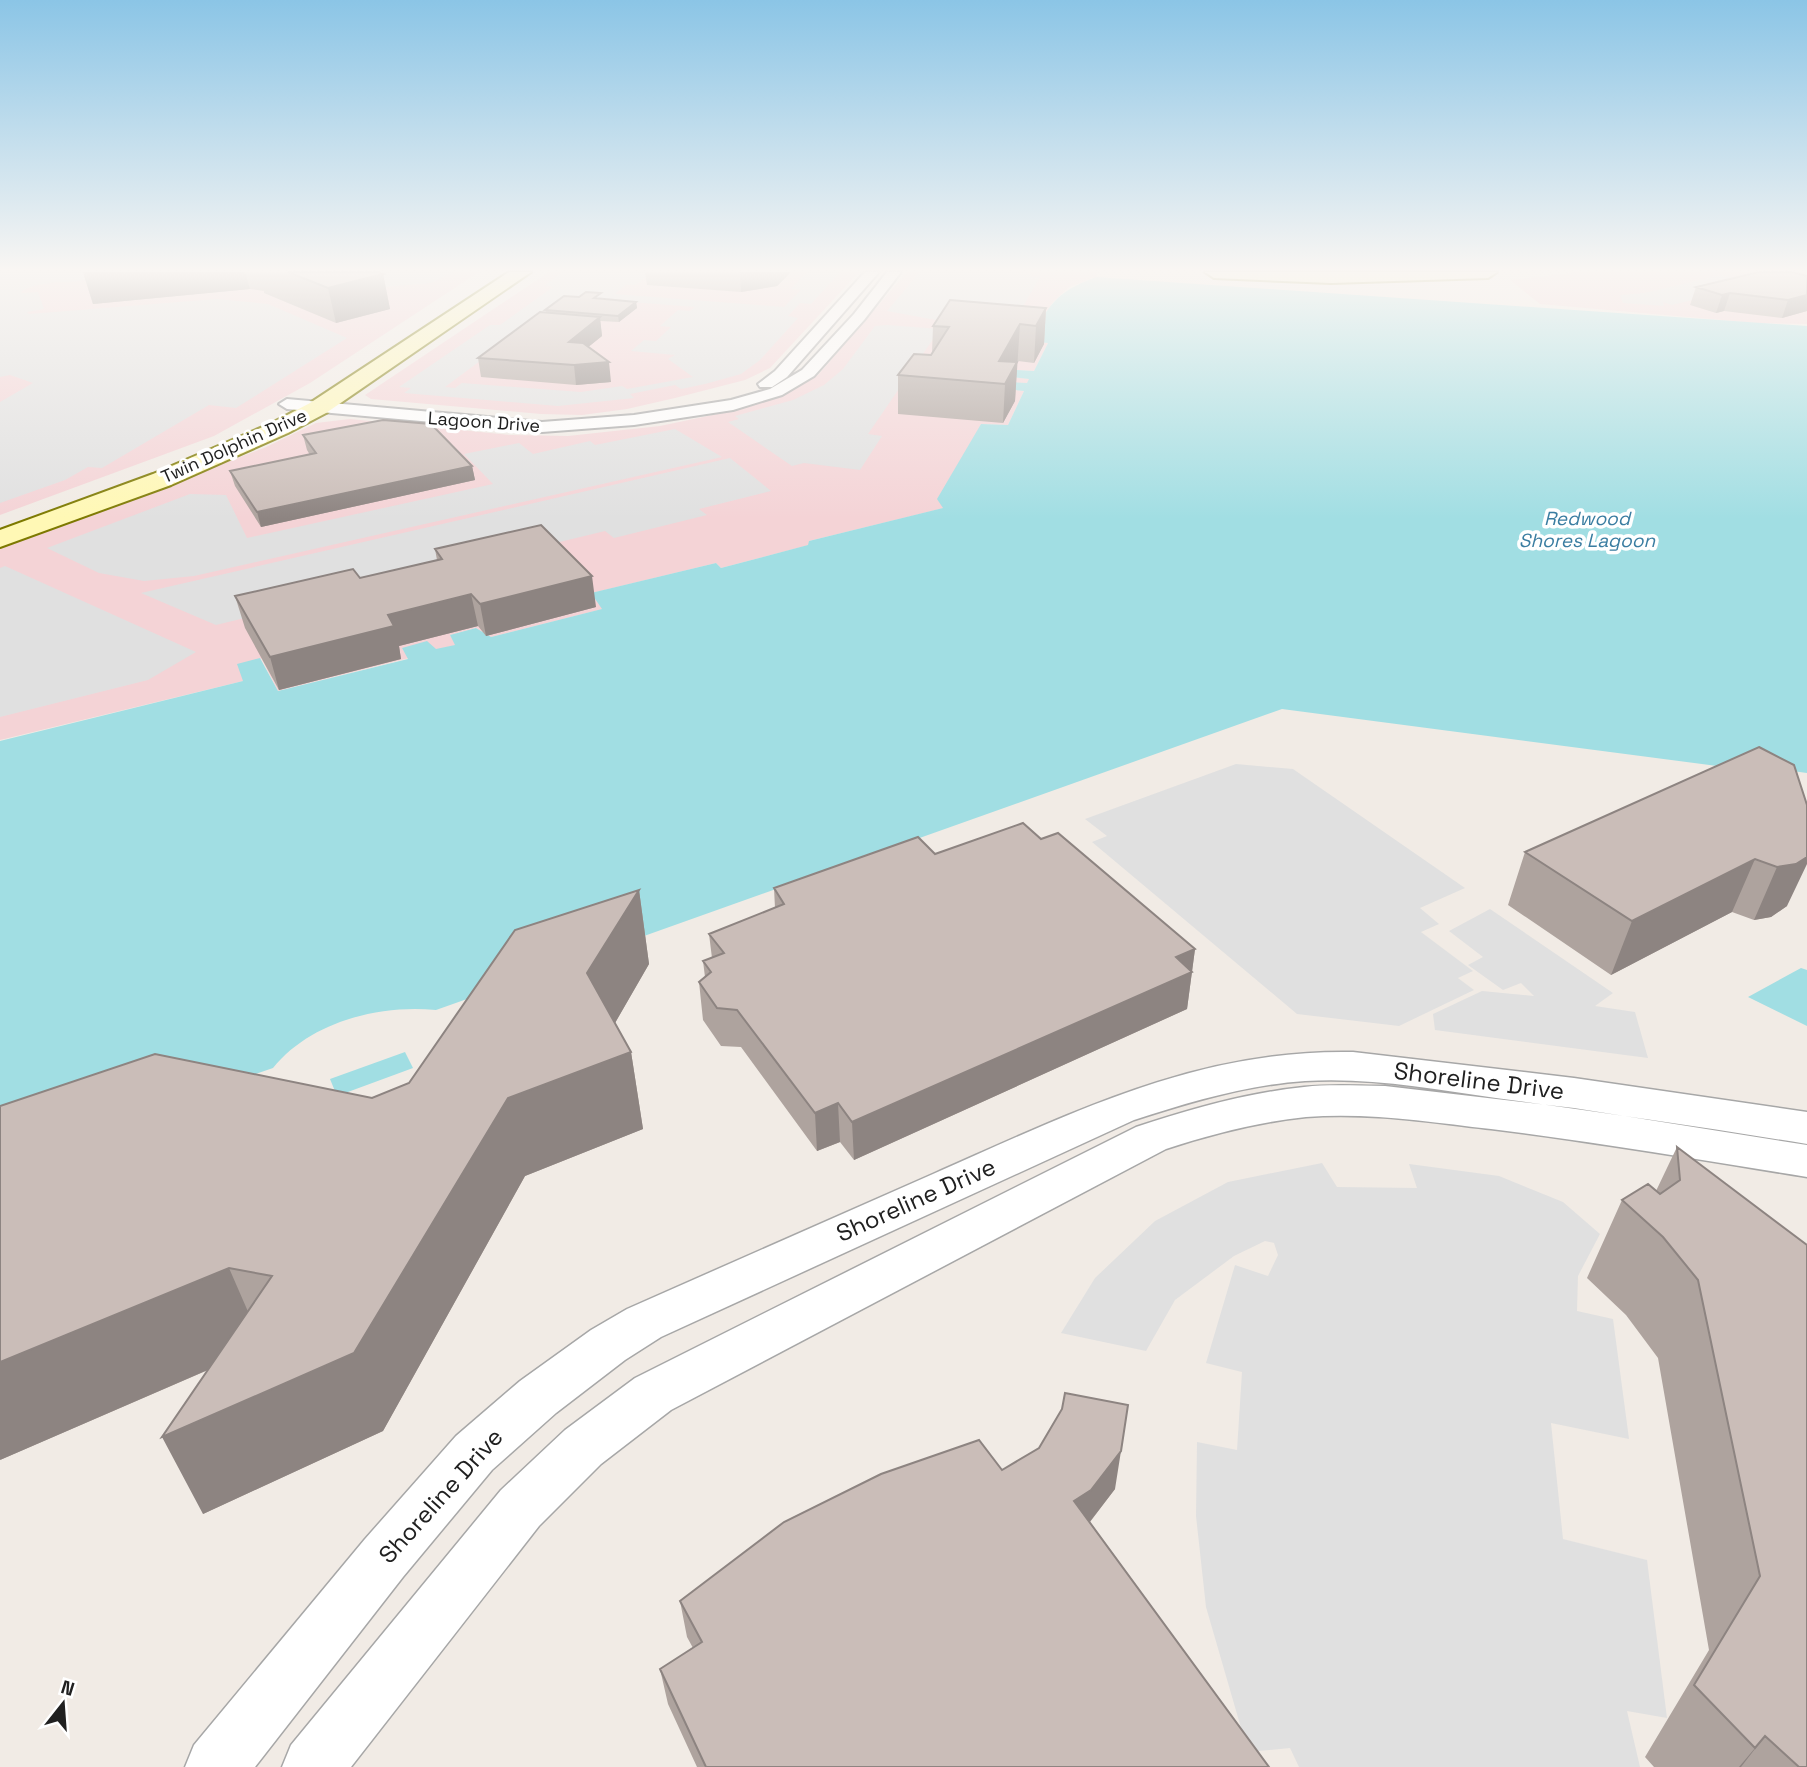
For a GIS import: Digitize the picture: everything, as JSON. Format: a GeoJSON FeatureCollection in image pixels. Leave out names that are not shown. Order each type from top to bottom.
{"type":"FeatureCollection","features":[{"type":"Feature","properties":{"kind":"main road","name":"Twin Dolphin Drive"},"geometry":{"type":"LineString","coordinates":[[0,520],[181,455],[287,404],[362,354]]}},
{"type":"Feature","properties":{"kind":"main road","name":"Twin Dolphin Drive"},"geometry":{"type":"LineString","coordinates":[[0,539],[206,463],[318,408],[398,354]]}},
{"type":"Feature","properties":{"kind":"street","name":"Lagoon Drive"},"geometry":{"type":"LineString","coordinates":[[681,410],[740,393],[777,377],[797,354]]}},
{"type":"Feature","properties":{"kind":"street","name":"Lagoon Drive"},"geometry":{"type":"LineString","coordinates":[[287,404],[542,427],[596,424],[681,410],[733,405],[776,392],[798,380],[824,354]]}},
{"type":"Feature","properties":{"kind":"street","name":"Shoreline Drive"},"geometry":{"type":"LineString","coordinates":[[216,1767],[449,1480],[505,1424],[608,1345],[644,1323],[1119,1109],[1200,1082],[1263,1071],[1308,1067],[1392,1070],[1625,1100],[1807,1128]]}},
{"type":"Feature","properties":{"kind":"street","name":"Shoreline Drive"},"geometry":{"type":"LineString","coordinates":[[313,1767],[520,1508],[552,1475],[610,1424],[653,1394],[693,1372],[1151,1138],[1206,1120],[1255,1109],[1307,1102],[1385,1101],[1574,1124],[1807,1161]]}},
{"type":"Feature","properties":{"kind":"shaded area"},"geometry":{"type":"Polygon","coordinates":[[[0,354],[353,354],[310,383],[214,436],[0,515],[0,354]]]}},
{"type":"Feature","properties":{"kind":"shaded area"},"geometry":{"type":"Polygon","coordinates":[[[0,354],[321,354],[236,408],[209,405],[102,468],[88,467],[65,480],[0,503],[0,402],[33,383],[10,375],[0,377],[0,354]]]}},
{"type":"Feature","properties":{"kind":"shaded area"},"geometry":{"type":"Polygon","coordinates":[[[426,354],[783,354],[770,368],[745,380],[627,409],[582,415],[541,414],[371,399],[365,395],[426,354]]]}},
{"type":"Feature","properties":{"kind":"shaded area"},"geometry":{"type":"Polygon","coordinates":[[[447,354],[489,354],[445,387],[455,388],[462,383],[581,392],[622,386],[627,389],[693,377],[668,359],[675,355],[669,354],[765,354],[741,374],[705,384],[681,389],[675,385],[630,394],[634,398],[558,406],[404,393],[411,388],[399,387],[447,354]]]}},
{"type":"Feature","properties":{"kind":"shaded area"},"geometry":{"type":"Polygon","coordinates":[[[836,354],[1042,354],[1034,371],[1017,370],[1014,377],[1030,379],[1027,384],[1009,382],[1006,389],[1024,391],[1008,425],[981,424],[944,508],[809,541],[809,545],[721,568],[716,563],[592,593],[603,609],[491,637],[476,628],[450,635],[456,645],[436,650],[402,648],[409,658],[278,691],[261,658],[243,681],[0,740],[0,547],[264,448],[316,423],[350,419],[511,435],[568,436],[660,426],[722,413],[779,397],[818,375],[836,354]]]}},
{"type":"Feature","properties":{"kind":"shaded area"},"geometry":{"type":"Polygon","coordinates":[[[854,354],[923,354],[868,434],[882,436],[860,470],[804,463],[792,466],[728,422],[739,419],[735,416],[793,400],[824,385],[843,369],[854,354]]]}},
{"type":"Feature","properties":{"kind":"shaded area"},"geometry":{"type":"Polygon","coordinates":[[[675,429],[722,457],[194,576],[144,581],[99,573],[47,548],[190,494],[226,495],[247,538],[493,484],[464,454],[519,443],[533,454],[590,441],[595,445],[675,429]]]}},
{"type":"Feature","properties":{"kind":"shaded area"},"geometry":{"type":"Polygon","coordinates":[[[730,458],[771,491],[699,509],[707,515],[614,538],[605,531],[216,625],[141,593],[730,458]]]}},
{"type":"Feature","properties":{"kind":"shaded area"},"geometry":{"type":"Polygon","coordinates":[[[5,566],[196,652],[148,680],[0,717],[0,568],[5,566]]]}},
{"type":"Feature","properties":{"kind":"shaded area"},"geometry":{"type":"Polygon","coordinates":[[[1236,764],[1293,769],[1465,888],[1420,908],[1439,924],[1421,932],[1473,971],[1458,978],[1474,990],[1399,1026],[1297,1014],[1092,842],[1107,836],[1085,819],[1236,764]]]}},
{"type":"Feature","properties":{"kind":"shaded area"},"geometry":{"type":"Polygon","coordinates":[[[1490,909],[1613,993],[1595,1006],[1635,1012],[1648,1058],[1435,1030],[1433,1014],[1482,991],[1534,996],[1521,983],[1503,990],[1468,965],[1483,957],[1449,931],[1490,909]]]}},
{"type":"Feature","properties":{"kind":"shaded area"},"geometry":{"type":"Polygon","coordinates":[[[1322,1163],[1337,1187],[1417,1188],[1409,1164],[1499,1176],[1563,1202],[1600,1234],[1578,1276],[1577,1311],[1613,1319],[1629,1439],[1551,1423],[1563,1539],[1647,1560],[1667,1718],[1627,1711],[1640,1767],[1299,1767],[1290,1748],[1248,1752],[1206,1607],[1196,1516],[1197,1442],[1237,1450],[1242,1372],[1206,1363],[1235,1265],[1268,1276],[1278,1255],[1274,1243],[1265,1241],[1234,1256],[1175,1300],[1146,1351],[1061,1333],[1095,1278],[1155,1221],[1228,1182],[1322,1163]]]}},
{"type":"Feature","properties":{"kind":"water","name":"Redwood Shores Lagoon"},"geometry":{"type":"Polygon","coordinates":[[[1042,354],[1807,354],[1807,773],[1749,765],[1740,769],[1282,709],[436,1010],[392,1010],[347,1020],[306,1039],[288,1052],[273,1068],[0,1160],[0,741],[243,681],[237,664],[260,658],[278,691],[408,659],[402,648],[427,641],[436,649],[455,645],[450,635],[476,628],[491,637],[602,609],[591,593],[716,563],[721,568],[808,545],[809,541],[943,508],[937,499],[981,424],[1008,425],[1024,391],[1005,389],[1008,382],[1027,383],[1029,379],[1013,377],[1017,370],[1034,371],[1042,354]]]}},
{"type":"Feature","properties":{"kind":"water"},"geometry":{"type":"Polygon","coordinates":[[[1801,968],[1807,970],[1807,1026],[1748,997],[1801,968]]]}},
{"type":"Feature","properties":{"kind":"water"},"geometry":{"type":"Polygon","coordinates":[[[405,1052],[413,1068],[337,1096],[330,1079],[405,1052]]]}},
{"type":"Feature","properties":{"kind":"building"},"geometry":{"type":"Polygon","coordinates":[[[483,354],[599,354],[609,362],[574,365],[478,358],[483,354]]]}},
{"type":"Feature","properties":{"kind":"building"},"geometry":{"type":"Polygon","coordinates":[[[914,354],[1003,354],[999,361],[1017,362],[1005,384],[898,375],[914,354]]]}},
{"type":"Feature","properties":{"kind":"building"},"geometry":{"type":"Polygon","coordinates":[[[383,420],[431,424],[472,466],[257,512],[230,471],[316,453],[303,435],[383,420]]]}},
{"type":"Feature","properties":{"kind":"building"},"geometry":{"type":"Polygon","coordinates":[[[541,525],[592,576],[480,604],[471,594],[388,615],[394,626],[270,657],[235,596],[353,569],[360,578],[442,559],[435,549],[541,525]]]}},
{"type":"Feature","properties":{"kind":"building"},"geometry":{"type":"Polygon","coordinates":[[[1759,747],[1794,765],[1807,805],[1807,857],[1796,864],[1777,867],[1755,859],[1632,921],[1525,852],[1759,747]]]}},
{"type":"Feature","properties":{"kind":"building"},"geometry":{"type":"Polygon","coordinates":[[[1023,823],[1041,839],[1058,833],[1195,949],[1176,957],[1192,972],[852,1122],[838,1103],[815,1113],[737,1010],[717,1008],[699,982],[711,972],[703,961],[724,953],[709,934],[784,904],[774,888],[918,837],[935,854],[1023,823]]]}},
{"type":"Feature","properties":{"kind":"building"},"geometry":{"type":"Polygon","coordinates":[[[639,890],[587,973],[631,1052],[508,1098],[354,1353],[162,1437],[272,1276],[229,1268],[0,1362],[0,1106],[155,1054],[372,1098],[409,1083],[515,930],[639,890]]]}},
{"type":"Feature","properties":{"kind":"building"},"geometry":{"type":"Polygon","coordinates":[[[1677,1147],[1807,1245],[1807,1767],[1799,1767],[1765,1736],[1755,1748],[1694,1685],[1760,1576],[1698,1280],[1663,1237],[1622,1200],[1648,1184],[1660,1194],[1680,1180],[1677,1147]]]}},
{"type":"Feature","properties":{"kind":"building"},"geometry":{"type":"Polygon","coordinates":[[[1065,1393],[1128,1405],[1121,1451],[1091,1490],[1074,1501],[1269,1767],[706,1767],[660,1669],[702,1642],[680,1601],[784,1522],[881,1474],[979,1440],[1002,1470],[1039,1448],[1062,1409],[1065,1393]]]}}]}
